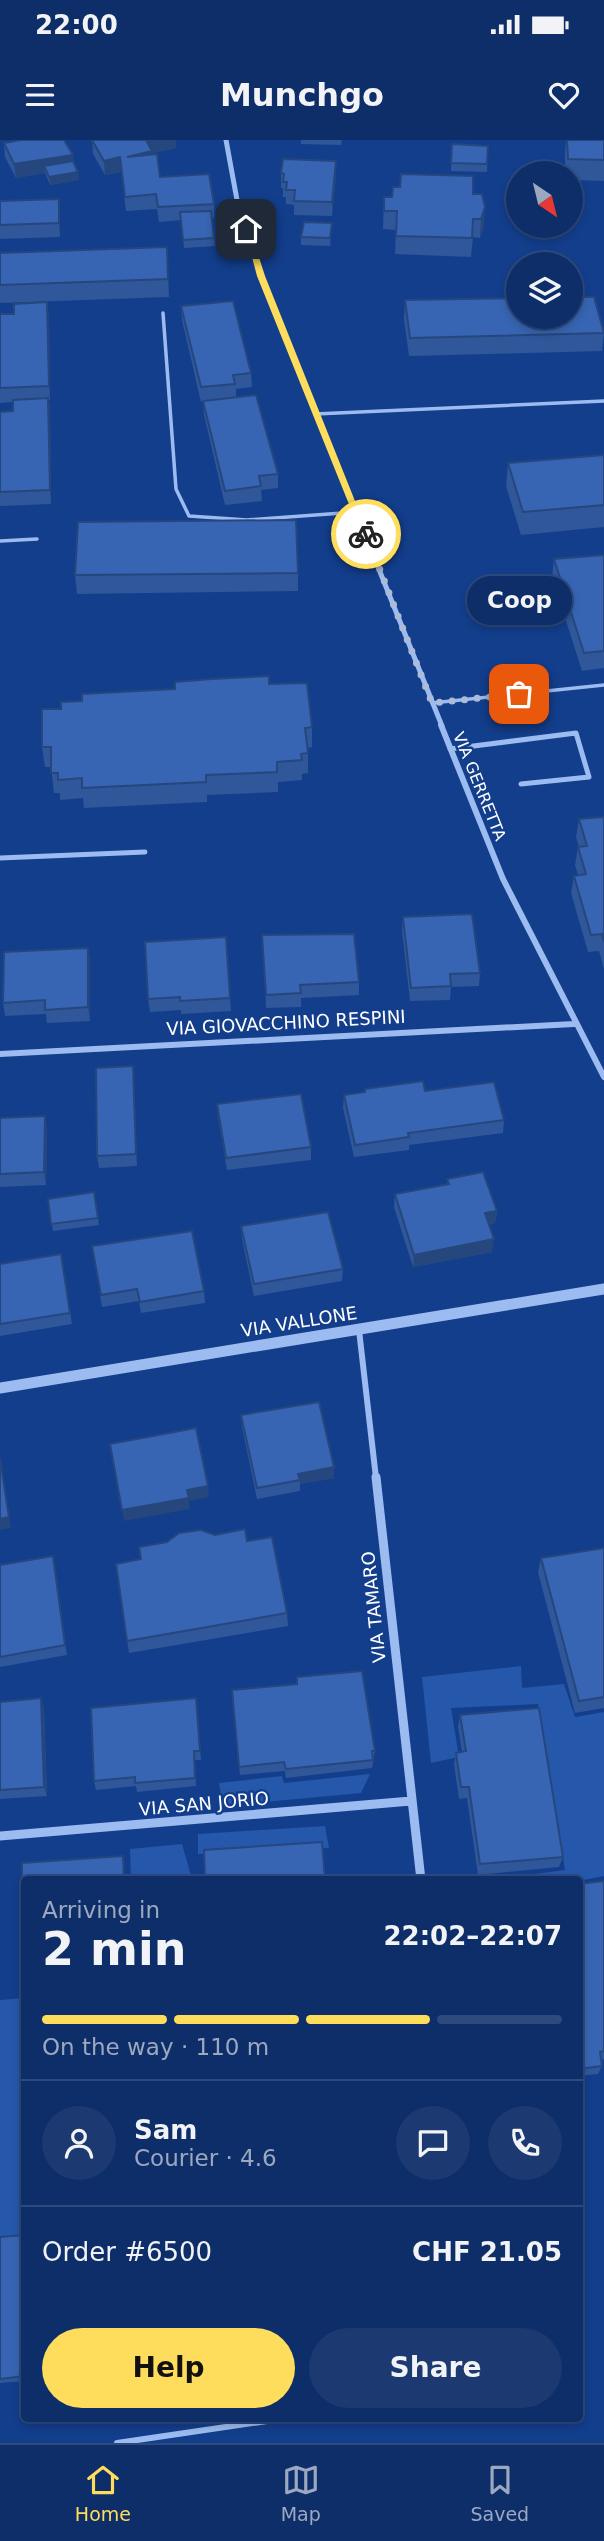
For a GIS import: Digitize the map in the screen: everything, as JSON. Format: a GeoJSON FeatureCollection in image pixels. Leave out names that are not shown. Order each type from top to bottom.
{"type":"FeatureCollection","features":[{"type":"Feature","properties":{"kind":"street","name":"VIA GERRETTA"},"geometry":{"type":"LineString","coordinates":[[226,140],[237,200],[261,276],[450,749],[503,879],[574,1024],[604,1077]]}},
{"type":"Feature","properties":{"kind":"street","name":"VIA GIOVACCHINO RESPINI"},"geometry":{"type":"LineString","coordinates":[[0,1054],[574,1024]]}},
{"type":"Feature","properties":{"kind":"street","name":"VIA VALLONE"},"geometry":{"type":"LineString","coordinates":[[0,1388],[604,1289]]}},
{"type":"Feature","properties":{"kind":"street","name":"VIA TAMARO"},"geometry":{"type":"LineString","coordinates":[[359,1330],[420,1876]]}},
{"type":"Feature","properties":{"kind":"street","name":"VIA SAN JORIO"},"geometry":{"type":"LineString","coordinates":[[0,1836],[411,1801]]}},
{"type":"Feature","properties":{"kind":"lane"},"geometry":{"type":"LineString","coordinates":[[163,313],[176,489],[189,516],[200,519],[229,519],[356,512]]}},
{"type":"Feature","properties":{"kind":"lane"},"geometry":{"type":"LineString","coordinates":[[315,414],[604,401]]}},
{"type":"Feature","properties":{"kind":"lane"},"geometry":{"type":"LineString","coordinates":[[0,541],[37,539]]}},
{"type":"Feature","properties":{"kind":"lane"},"geometry":{"type":"LineString","coordinates":[[432,703],[604,685]]}},
{"type":"Feature","properties":{"kind":"lane"},"geometry":{"type":"LineString","coordinates":[[450,749],[576,733],[589,777],[521,784]]}},
{"type":"Feature","properties":{"kind":"lane"},"geometry":{"type":"LineString","coordinates":[[0,858],[145,852]]}},
{"type":"Feature","properties":{"kind":"lane"},"geometry":{"type":"LineString","coordinates":[[117,2443],[260,2422]]}},
{"type":"Feature","properties":{"kind":"shaded area"},"geometry":{"type":"Polygon","coordinates":[[[521,1666],[522,1688],[564,1684],[575,1717],[604,1712],[604,1876],[583,1880],[583,1876],[520,1876],[565,1870],[538,1704],[451,1708],[459,1757],[431,1763],[422,1677],[521,1666]]]}},
{"type":"Feature","properties":{"kind":"shaded area"},"geometry":{"type":"Polygon","coordinates":[[[370,1774],[361,1793],[223,1806],[219,1783],[282,1776],[284,1783],[370,1774]]]}},
{"type":"Feature","properties":{"kind":"shaded area"},"geometry":{"type":"Polygon","coordinates":[[[325,1826],[329,1848],[198,1854],[198,1834],[325,1826]]]}},
{"type":"Feature","properties":{"kind":"shaded area"},"geometry":{"type":"Polygon","coordinates":[[[182,1844],[191,1876],[131,1876],[130,1849],[182,1844]]]}},
{"type":"Feature","properties":{"kind":"shaded area"},"geometry":{"type":"Polygon","coordinates":[[[21,1998],[21,2235],[0,2237],[0,2000],[21,1998]]]}},
{"type":"Feature","properties":{"kind":"building"},"geometry":{"type":"Polygon","coordinates":[[[21,140],[64,140],[73,155],[14,164],[4,143],[21,140]]]}},
{"type":"Feature","properties":{"kind":"building"},"geometry":{"type":"Polygon","coordinates":[[[92,140],[146,140],[152,151],[127,157],[157,154],[160,177],[209,174],[214,204],[158,207],[156,194],[125,197],[120,157],[104,161],[92,140]]]}},
{"type":"Feature","properties":{"kind":"building"},"geometry":{"type":"Polygon","coordinates":[[[567,140],[604,140],[604,160],[568,159],[567,140]]]}},
{"type":"Feature","properties":{"kind":"building"},"geometry":{"type":"Polygon","coordinates":[[[452,144],[488,146],[487,164],[451,163],[452,144]]]}},
{"type":"Feature","properties":{"kind":"building"},"geometry":{"type":"Polygon","coordinates":[[[283,159],[336,161],[332,202],[294,201],[295,190],[286,190],[287,182],[283,182],[283,159]]]}},
{"type":"Feature","properties":{"kind":"building"},"geometry":{"type":"Polygon","coordinates":[[[73,161],[78,172],[49,177],[44,166],[73,161]]]}},
{"type":"Feature","properties":{"kind":"building"},"geometry":{"type":"Polygon","coordinates":[[[401,174],[473,176],[473,194],[482,194],[485,207],[481,219],[473,219],[472,238],[396,236],[397,211],[384,211],[384,197],[392,197],[393,187],[400,187],[401,174]]]}},
{"type":"Feature","properties":{"kind":"building"},"geometry":{"type":"Polygon","coordinates":[[[59,199],[59,223],[0,225],[0,201],[59,199]]]}},
{"type":"Feature","properties":{"kind":"building"},"geometry":{"type":"Polygon","coordinates":[[[211,211],[214,238],[183,240],[180,212],[211,211]]]}},
{"type":"Feature","properties":{"kind":"building"},"geometry":{"type":"Polygon","coordinates":[[[304,222],[332,223],[330,238],[301,237],[304,222]]]}},
{"type":"Feature","properties":{"kind":"building"},"geometry":{"type":"Polygon","coordinates":[[[167,247],[168,279],[0,285],[0,253],[167,247]]]}},
{"type":"Feature","properties":{"kind":"building"},"geometry":{"type":"Polygon","coordinates":[[[583,297],[594,297],[604,333],[410,338],[405,300],[506,298],[506,329],[583,329],[583,297]]]}},
{"type":"Feature","properties":{"kind":"building"},"geometry":{"type":"Polygon","coordinates":[[[233,301],[251,373],[233,375],[235,384],[201,387],[181,306],[233,301]]]}},
{"type":"Feature","properties":{"kind":"building"},"geometry":{"type":"Polygon","coordinates":[[[47,302],[49,386],[0,388],[0,314],[14,314],[14,304],[47,302]]]}},
{"type":"Feature","properties":{"kind":"building"},"geometry":{"type":"Polygon","coordinates":[[[256,395],[278,474],[259,476],[261,486],[225,491],[203,401],[256,395]]]}},
{"type":"Feature","properties":{"kind":"building"},"geometry":{"type":"Polygon","coordinates":[[[48,398],[50,490],[0,492],[0,412],[13,411],[13,400],[48,398]]]}},
{"type":"Feature","properties":{"kind":"building"},"geometry":{"type":"Polygon","coordinates":[[[604,455],[604,505],[523,512],[508,463],[604,455]]]}},
{"type":"Feature","properties":{"kind":"building"},"geometry":{"type":"Polygon","coordinates":[[[296,520],[298,573],[75,575],[78,522],[296,520]]]}},
{"type":"Feature","properties":{"kind":"building"},"geometry":{"type":"Polygon","coordinates":[[[604,555],[604,651],[584,653],[554,559],[604,555]]]}},
{"type":"Feature","properties":{"kind":"building"},"geometry":{"type":"Polygon","coordinates":[[[269,676],[269,684],[307,683],[312,727],[305,728],[308,753],[301,754],[302,760],[277,762],[277,772],[206,775],[206,782],[82,788],[82,778],[58,780],[58,773],[51,773],[51,747],[42,747],[42,709],[61,709],[61,702],[82,701],[82,694],[175,689],[175,682],[269,676]]]}},
{"type":"Feature","properties":{"kind":"building"},"geometry":{"type":"Polygon","coordinates":[[[604,817],[604,942],[602,934],[591,935],[574,876],[586,874],[578,847],[587,846],[579,819],[604,817]]]}},
{"type":"Feature","properties":{"kind":"building"},"geometry":{"type":"Polygon","coordinates":[[[472,914],[480,973],[450,974],[451,986],[411,988],[403,917],[472,914]]]}},
{"type":"Feature","properties":{"kind":"building"},"geometry":{"type":"Polygon","coordinates":[[[354,934],[359,982],[300,985],[301,993],[266,995],[262,935],[354,934]]]}},
{"type":"Feature","properties":{"kind":"building"},"geometry":{"type":"Polygon","coordinates":[[[226,937],[230,998],[180,1001],[180,997],[148,999],[145,942],[226,937]]]}},
{"type":"Feature","properties":{"kind":"building"},"geometry":{"type":"Polygon","coordinates":[[[88,948],[88,1007],[45,1010],[45,1000],[3,1003],[4,952],[88,948]]]}},
{"type":"Feature","properties":{"kind":"building"},"geometry":{"type":"Polygon","coordinates":[[[133,1066],[136,1154],[97,1156],[96,1068],[133,1066]]]}},
{"type":"Feature","properties":{"kind":"building"},"geometry":{"type":"Polygon","coordinates":[[[423,1081],[425,1091],[494,1082],[504,1120],[408,1133],[409,1137],[355,1145],[344,1095],[365,1092],[365,1089],[423,1081]]]}},
{"type":"Feature","properties":{"kind":"building"},"geometry":{"type":"Polygon","coordinates":[[[301,1094],[311,1147],[226,1158],[217,1104],[301,1094]]]}},
{"type":"Feature","properties":{"kind":"building"},"geometry":{"type":"Polygon","coordinates":[[[45,1116],[44,1172],[0,1174],[0,1118],[45,1116]]]}},
{"type":"Feature","properties":{"kind":"building"},"geometry":{"type":"Polygon","coordinates":[[[483,1172],[497,1211],[485,1213],[494,1239],[414,1255],[395,1194],[449,1184],[447,1179],[483,1172]]]}},
{"type":"Feature","properties":{"kind":"building"},"geometry":{"type":"Polygon","coordinates":[[[94,1192],[98,1218],[51,1224],[48,1199],[94,1192]]]}},
{"type":"Feature","properties":{"kind":"building"},"geometry":{"type":"Polygon","coordinates":[[[328,1212],[343,1269],[254,1284],[241,1226],[328,1212]]]}},
{"type":"Feature","properties":{"kind":"building"},"geometry":{"type":"Polygon","coordinates":[[[192,1231],[204,1291],[140,1302],[137,1289],[101,1295],[92,1246],[192,1231]]]}},
{"type":"Feature","properties":{"kind":"building"},"geometry":{"type":"Polygon","coordinates":[[[61,1254],[70,1313],[0,1324],[0,1264],[61,1254]]]}},
{"type":"Feature","properties":{"kind":"building"},"geometry":{"type":"Polygon","coordinates":[[[319,1402],[334,1467],[298,1474],[300,1480],[257,1488],[241,1415],[319,1402]]]}},
{"type":"Feature","properties":{"kind":"building"},"geometry":{"type":"Polygon","coordinates":[[[196,1428],[208,1486],[187,1490],[189,1498],[122,1510],[110,1444],[196,1428]]]}},
{"type":"Feature","properties":{"kind":"building"},"geometry":{"type":"Polygon","coordinates":[[[0,1459],[9,1517],[0,1519],[0,1459]]]}},
{"type":"Feature","properties":{"kind":"building"},"geometry":{"type":"Polygon","coordinates":[[[245,1529],[247,1541],[272,1537],[287,1613],[127,1641],[116,1564],[141,1559],[139,1547],[167,1542],[179,1533],[201,1530],[215,1535],[245,1529]]]}},
{"type":"Feature","properties":{"kind":"building"},"geometry":{"type":"Polygon","coordinates":[[[604,1548],[604,1697],[579,1701],[541,1558],[604,1548]]]}},
{"type":"Feature","properties":{"kind":"building"},"geometry":{"type":"Polygon","coordinates":[[[53,1556],[65,1645],[0,1657],[0,1565],[53,1556]]]}},
{"type":"Feature","properties":{"kind":"building"},"geometry":{"type":"Polygon","coordinates":[[[362,1671],[375,1751],[372,1751],[373,1760],[286,1769],[284,1762],[239,1767],[232,1690],[297,1684],[297,1677],[362,1671]]]}},
{"type":"Feature","properties":{"kind":"building"},"geometry":{"type":"Polygon","coordinates":[[[41,1698],[44,1787],[0,1790],[0,1702],[41,1698]]]}},
{"type":"Feature","properties":{"kind":"building"},"geometry":{"type":"Polygon","coordinates":[[[196,1698],[200,1751],[194,1751],[195,1778],[135,1783],[135,1777],[94,1781],[91,1708],[196,1698]]]}},
{"type":"Feature","properties":{"kind":"building"},"geometry":{"type":"Polygon","coordinates":[[[539,1708],[563,1857],[480,1864],[469,1787],[461,1787],[456,1753],[466,1751],[460,1715],[539,1708]]]}},
{"type":"Feature","properties":{"kind":"building"},"geometry":{"type":"Polygon","coordinates":[[[322,1842],[325,1876],[205,1876],[204,1850],[322,1842]]]}},
{"type":"Feature","properties":{"kind":"building"},"geometry":{"type":"Polygon","coordinates":[[[123,1856],[124,1876],[22,1876],[22,1863],[123,1856]]]}},
{"type":"Feature","properties":{"kind":"building"},"geometry":{"type":"Polygon","coordinates":[[[604,1881],[604,2051],[600,2052],[602,2066],[583,2068],[583,1884],[604,1881]]]}},
{"type":"Feature","properties":{"kind":"building"},"geometry":{"type":"Polygon","coordinates":[[[21,2235],[21,2376],[0,2379],[0,2237],[21,2235]]]}},
{"type":"Feature","properties":{"kind":"way so far"},"geometry":{"type":"LineString","coordinates":[[366,534],[432,703],[519,694]]}},
{"type":"Feature","properties":{"kind":"place","name":"Coop"},"geometry":{"type":"Point","coordinates":[519,694]}},
{"type":"Feature","properties":{"kind":"route"},"geometry":{"type":"LineString","coordinates":[[246,229],[261,276],[315,414],[366,534]]}}]}
